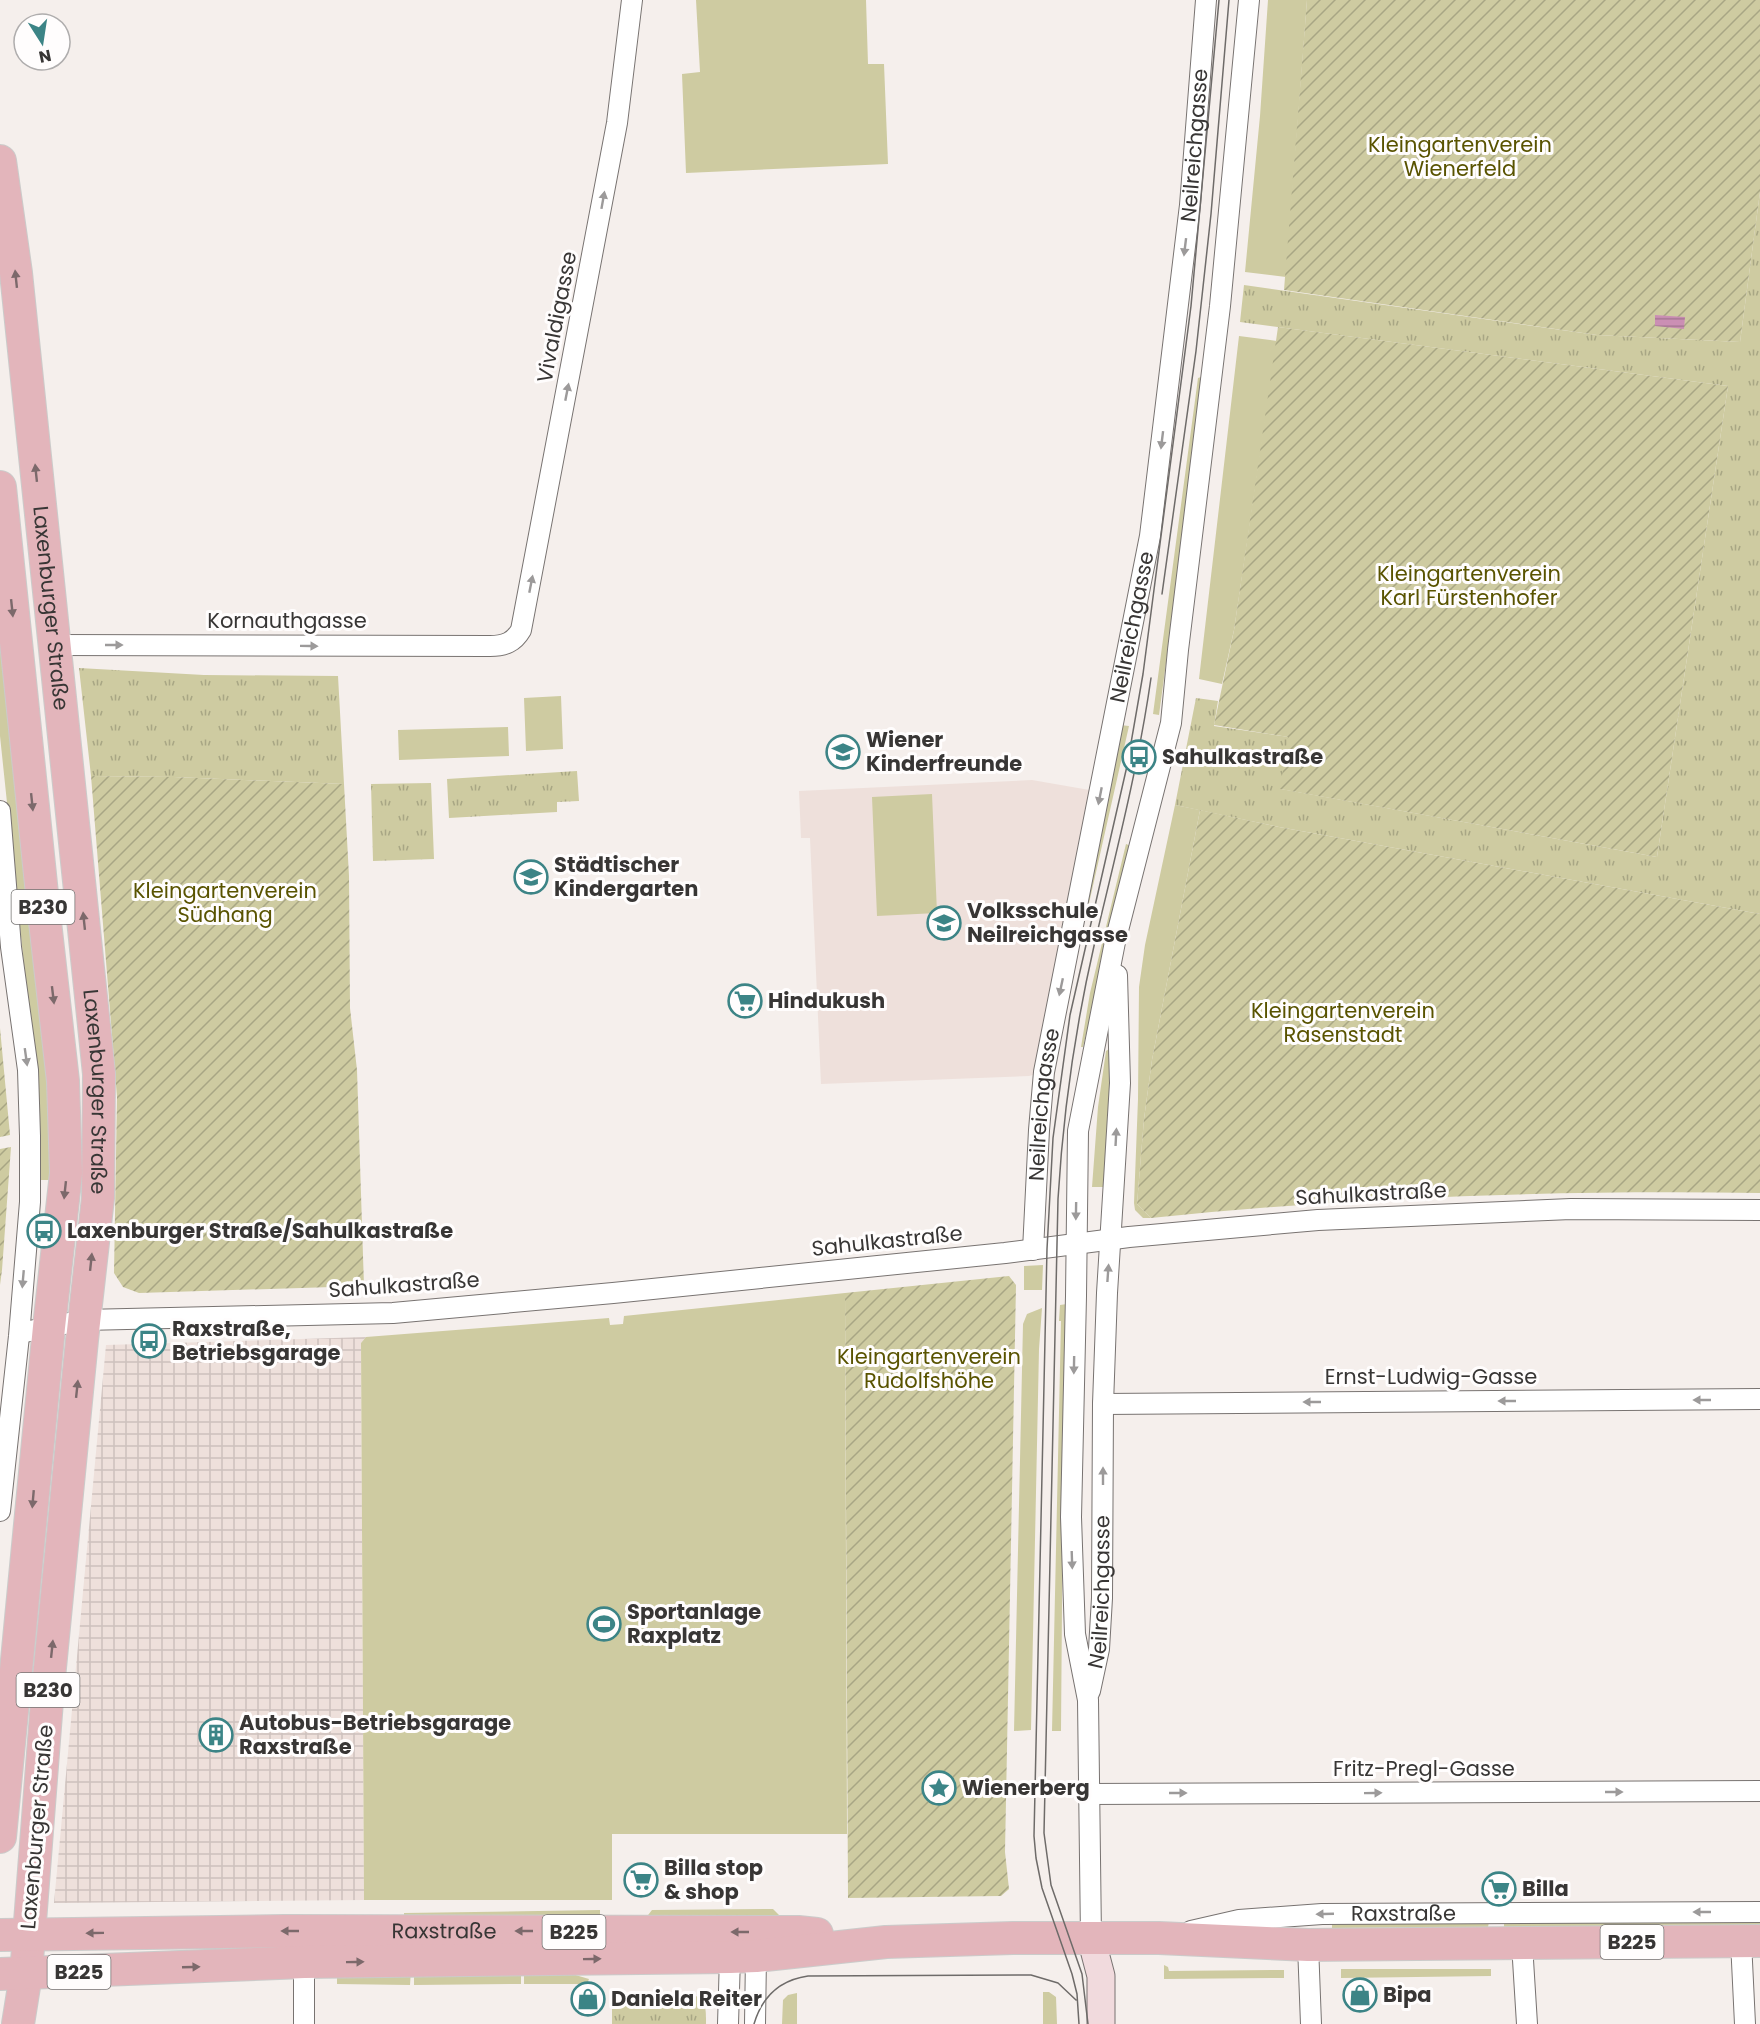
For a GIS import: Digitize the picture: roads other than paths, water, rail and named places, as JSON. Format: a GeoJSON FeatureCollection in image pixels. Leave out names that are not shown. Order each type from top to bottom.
{"type":"FeatureCollection","features":[{"type":"Feature","properties":{"kind":"main road","name":"Laxenburger Straße"},"geometry":{"type":"LineString","coordinates":[[0,161],[16,273],[99,1074],[98,1198],[49,1676],[14,1934],[13,1974],[18,2024]]}},
{"type":"Feature","properties":{"kind":"main road","name":"Laxenburger Straße"},"geometry":{"type":"LineString","coordinates":[[0,487],[63,1081],[66,1173],[34,1330],[0,1837]]}},
{"type":"Feature","properties":{"kind":"main road","name":"Raxstraße"},"geometry":{"type":"LineString","coordinates":[[14,1934],[284,1930],[798,1932],[886,1942]]}},
{"type":"Feature","properties":{"kind":"main road","name":"Raxstraße"},"geometry":{"type":"LineString","coordinates":[[13,1974],[304,1962],[743,1957],[886,1942],[1091,1938],[1159,1938],[1308,1945],[1751,1941]]}},
{"type":"Feature","properties":{"kind":"street","name":"Vivaldigasse"},"geometry":{"type":"LineString","coordinates":[[515,639],[521,630],[529,598],[616,132],[632,0]]}},
{"type":"Feature","properties":{"kind":"street","name":"Neilreichgasse"},"geometry":{"type":"LineString","coordinates":[[1033,1250],[1044,1072],[1150,536],[1190,205],[1206,0]]}},
{"type":"Feature","properties":{"kind":"street","name":"Neilreichgasse"},"geometry":{"type":"LineString","coordinates":[[1101,2024],[1101,1976],[1091,1938],[1088,1700],[1075,1634],[1071,1517],[1078,1131],[1115,942],[1171,723],[1179,638],[1220,306],[1248,0]]}},
{"type":"Feature","properties":{"kind":"street","name":"Kornauthgasse"},"geometry":{"type":"LineString","coordinates":[[56,645],[490,646],[505,644],[515,639]]}},
{"type":"Feature","properties":{"kind":"street","name":"Laxenburger Straße"},"geometry":{"type":"LineString","coordinates":[[0,811],[11,947],[28,1070],[34,1330],[0,1511]]}},
{"type":"Feature","properties":{"kind":"street","name":"Neilreichgasse"},"geometry":{"type":"LineString","coordinates":[[1088,1700],[1099,1649],[1102,1598],[1103,1404],[1120,1083],[1115,942]]}},
{"type":"Feature","properties":{"kind":"street","name":"Sahulkastraße"},"geometry":{"type":"LineString","coordinates":[[34,1330],[84,1320],[393,1312],[613,1293],[1033,1250],[1110,1239],[1318,1220],[1581,1209],[1760,1210]]}},
{"type":"Feature","properties":{"kind":"street","name":"Ernst-Ludwig-Gasse"},"geometry":{"type":"LineString","coordinates":[[1103,1404],[1760,1399]]}},
{"type":"Feature","properties":{"kind":"street","name":"Fritz-Pregl-Gasse"},"geometry":{"type":"LineString","coordinates":[[1088,1794],[1760,1791]]}},
{"type":"Feature","properties":{"kind":"street","name":"Raxstraße"},"geometry":{"type":"LineString","coordinates":[[1159,1938],[1239,1920],[1322,1914],[1760,1912]]}},
{"type":"Feature","properties":{"kind":"street"},"geometry":{"type":"LineString","coordinates":[[1745,2024],[1751,1941]]}},
{"type":"Feature","properties":{"kind":"street"},"geometry":{"type":"LineString","coordinates":[[1522,1944],[1527,2024]]}},
{"type":"Feature","properties":{"kind":"street"},"geometry":{"type":"LineString","coordinates":[[1308,1945],[1311,2024]]}},
{"type":"Feature","properties":{"kind":"street"},"geometry":{"type":"LineString","coordinates":[[728,2024],[743,1957]]}},
{"type":"Feature","properties":{"kind":"street"},"geometry":{"type":"LineString","coordinates":[[743,1957],[755,2024]]}},
{"type":"Feature","properties":{"kind":"street"},"geometry":{"type":"LineString","coordinates":[[304,1962],[304,2024]]}},
{"type":"Feature","properties":{"kind":"tram line"},"geometry":{"type":"LineString","coordinates":[[1079,2024],[1077,1994],[1042,1888],[1034,1836],[1047,1249],[1053,1138],[1070,1015],[1127,766],[1143,674],[1191,306],[1219,0]]}},
{"type":"Feature","properties":{"kind":"tram line"},"geometry":{"type":"LineString","coordinates":[[1162,594],[1196,351],[1211,214],[1229,0]]}},
{"type":"Feature","properties":{"kind":"tram line"},"geometry":{"type":"LineString","coordinates":[[1088,2024],[1082,1974],[1051,1885],[1044,1833],[1058,1199],[1063,1135],[1081,1009],[1133,779],[1151,678]]}},
{"type":"Feature","properties":{"kind":"tram line"},"geometry":{"type":"LineString","coordinates":[[754,2024],[757,2014],[774,1991],[789,1981],[808,1976],[1031,1975],[1058,1983],[1076,2000]]}},
{"type":"Feature","properties":{"kind":"place","name":"Wiener Kinderfreunde"},"geometry":{"type":"Point","coordinates":[843,752]}},
{"type":"Feature","properties":{"kind":"place","name":"Sahulkastraße"},"geometry":{"type":"Point","coordinates":[1139,757]}},
{"type":"Feature","properties":{"kind":"place","name":"Städtischer Kindergarten"},"geometry":{"type":"Point","coordinates":[531,877]}},
{"type":"Feature","properties":{"kind":"place","name":"Volksschule Neilreichgasse"},"geometry":{"type":"Point","coordinates":[944,923]}},
{"type":"Feature","properties":{"kind":"place","name":"Hindukush"},"geometry":{"type":"Point","coordinates":[745,1001]}},
{"type":"Feature","properties":{"kind":"place","name":"Laxenburger Straße/Sahulkastraße"},"geometry":{"type":"Point","coordinates":[44,1231]}},
{"type":"Feature","properties":{"kind":"place","name":"Raxstraße, Betriebsgarage"},"geometry":{"type":"Point","coordinates":[149,1341]}},
{"type":"Feature","properties":{"kind":"place","name":"Sportanlage Raxplatz"},"geometry":{"type":"Point","coordinates":[604,1624]}},
{"type":"Feature","properties":{"kind":"place","name":"Autobus-Betriebsgarage Raxstraße"},"geometry":{"type":"Point","coordinates":[216,1735]}},
{"type":"Feature","properties":{"kind":"place","name":"Wienerberg"},"geometry":{"type":"Point","coordinates":[939,1788]}},
{"type":"Feature","properties":{"kind":"place","name":"Billa stop & shop"},"geometry":{"type":"Point","coordinates":[641,1880]}},
{"type":"Feature","properties":{"kind":"place","name":"Billa"},"geometry":{"type":"Point","coordinates":[1499,1889]}},
{"type":"Feature","properties":{"kind":"place","name":"Bipa"},"geometry":{"type":"Point","coordinates":[1360,1995]}},
{"type":"Feature","properties":{"kind":"place","name":"Daniela Reiter"},"geometry":{"type":"Point","coordinates":[588,1999]}},
{"type":"Feature","properties":{"kind":"park label","name":"Kleingartenverein Wienerfeld"},"geometry":{"type":"Point","coordinates":[1460,157]}},
{"type":"Feature","properties":{"kind":"park label","name":"Kleingartenverein Karl Fürstenhofer"},"geometry":{"type":"Point","coordinates":[1469,586]}},
{"type":"Feature","properties":{"kind":"park label","name":"Kleingartenverein Südhang"},"geometry":{"type":"Point","coordinates":[225,903]}},
{"type":"Feature","properties":{"kind":"park label","name":"Kleingartenverein Rasenstadt"},"geometry":{"type":"Point","coordinates":[1343,1023]}},
{"type":"Feature","properties":{"kind":"park label","name":"Kleingartenverein Rudolfshöhe"},"geometry":{"type":"Point","coordinates":[929,1369]}}]}
